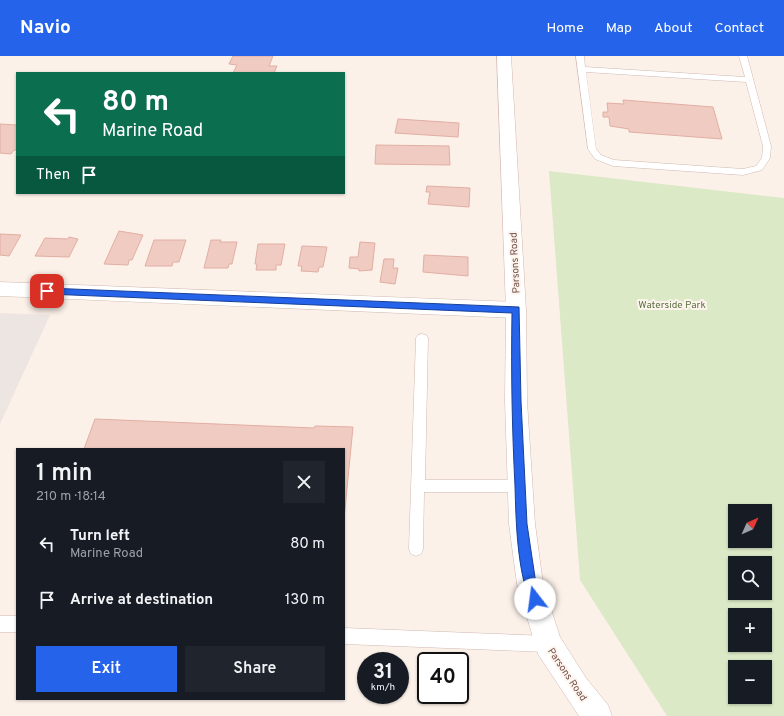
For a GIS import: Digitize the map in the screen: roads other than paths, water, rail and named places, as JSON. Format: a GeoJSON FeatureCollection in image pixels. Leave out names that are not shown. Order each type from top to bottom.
{"type":"FeatureCollection","features":[{"type":"Feature","properties":{"kind":"street","name":"Parsons Road"},"geometry":{"type":"LineString","coordinates":[[504,56],[516,310],[516,401],[520,486],[522,524],[530,584],[548,644],[595,716]]}},
{"type":"Feature","properties":{"kind":"street"},"geometry":{"type":"LineString","coordinates":[[0,289],[516,310]]}},
{"type":"Feature","properties":{"kind":"lane"},"geometry":{"type":"LineString","coordinates":[[580,56],[583,69],[592,149],[598,157],[612,163],[743,172],[759,168],[766,158],[767,146],[743,56]]}},
{"type":"Feature","properties":{"kind":"lane"},"geometry":{"type":"LineString","coordinates":[[583,69],[749,80]]}},
{"type":"Feature","properties":{"kind":"lane"},"geometry":{"type":"LineString","coordinates":[[416,549],[422,338]]}},
{"type":"Feature","properties":{"kind":"lane"},"geometry":{"type":"LineString","coordinates":[[418,486],[520,486]]}},
{"type":"Feature","properties":{"kind":"lane"},"geometry":{"type":"LineString","coordinates":[[0,624],[16,624]]}},
{"type":"Feature","properties":{"kind":"lane"},"geometry":{"type":"LineString","coordinates":[[345,636],[548,644]]}},
{"type":"Feature","properties":{"kind":"park label","name":"Waterside Park"},"geometry":{"type":"Point","coordinates":[672,304]}}]}
